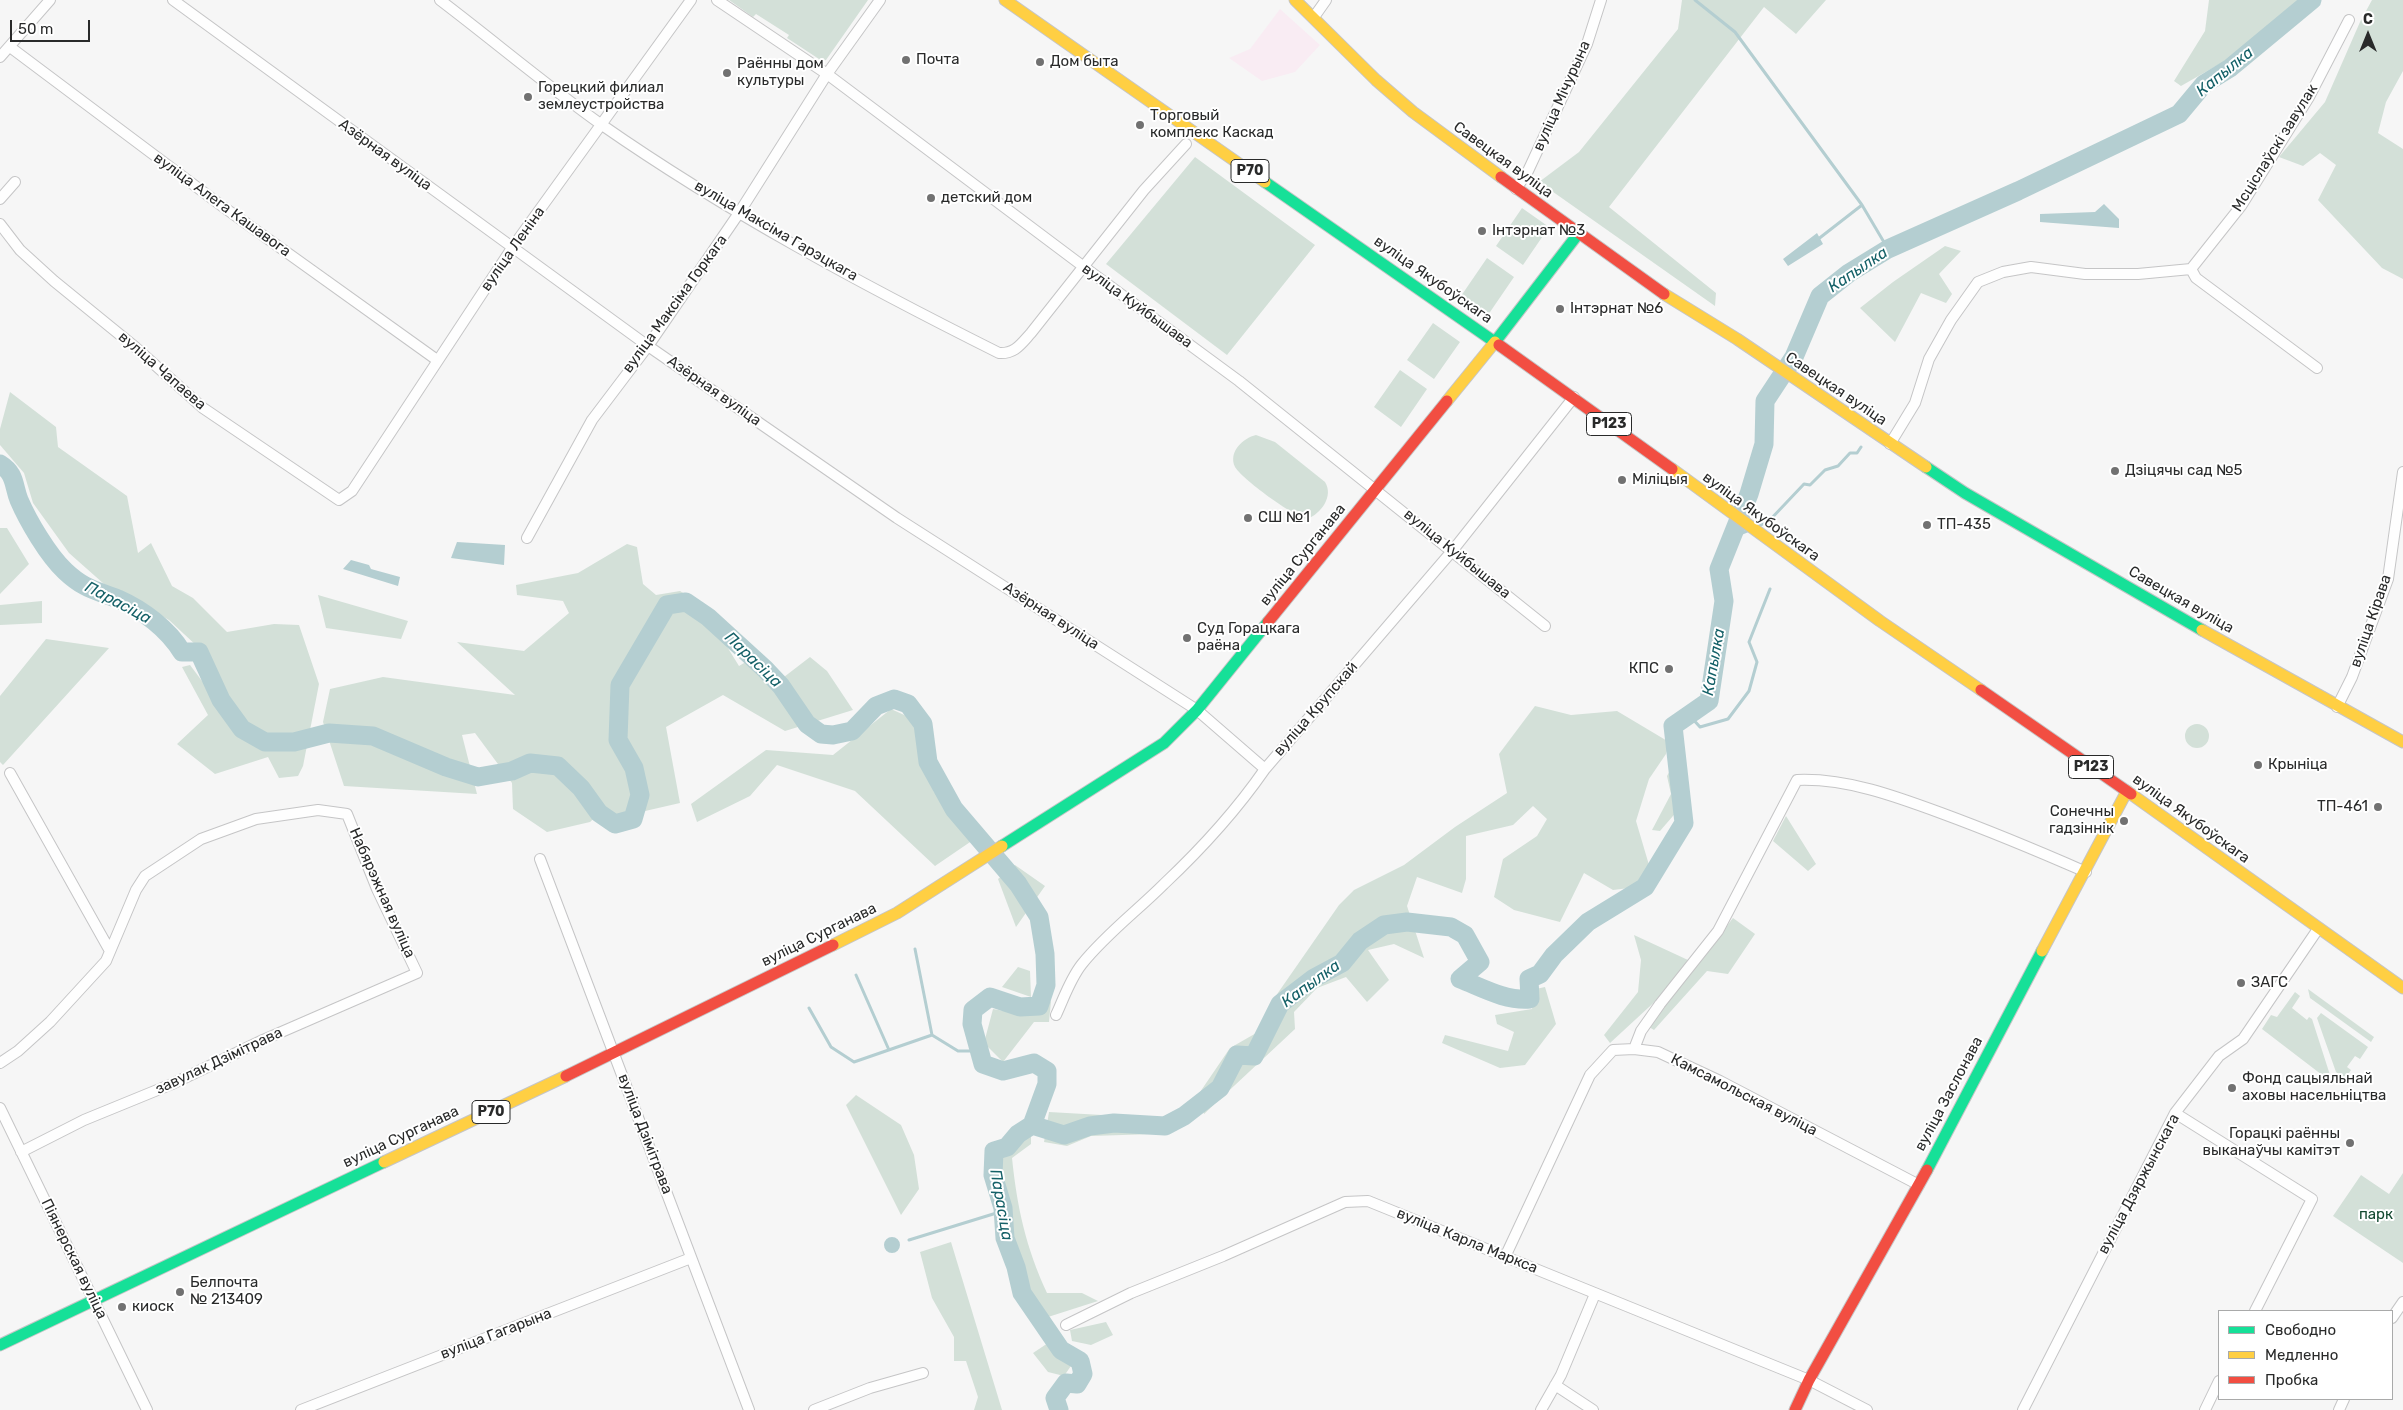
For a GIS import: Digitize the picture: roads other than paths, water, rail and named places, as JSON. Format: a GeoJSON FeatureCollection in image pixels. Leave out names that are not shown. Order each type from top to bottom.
{"type":"FeatureCollection","features":[{"type":"Feature","properties":{"kind":"main road","name":"вуліца Якубоўскага"},"geometry":{"type":"LineString","coordinates":[[1005,0],[1574,397],[1880,622],[2127,791],[2403,988]]}},
{"type":"Feature","properties":{"kind":"main road","name":"Савецкая вуліца"},"geometry":{"type":"LineString","coordinates":[[1295,0],[1314,16],[1376,80],[1412,112],[1578,234],[1686,309],[1757,352],[1890,444],[1965,493],[2337,707],[2403,742]]}},
{"type":"Feature","properties":{"kind":"main road","name":"вуліца Сурганава"},"geometry":{"type":"LineString","coordinates":[[0,1346],[94,1299],[614,1053],[897,913],[1164,743],[1197,710],[1495,342],[1578,234]]}},
{"type":"Feature","properties":{"kind":"main road","name":"вуліца Заслонава"},"geometry":{"type":"LineString","coordinates":[[1795,1410],[1808,1380],[1919,1185],[1975,1075],[2086,872],[2127,791]]}},
{"type":"Feature","properties":{"kind":"street"},"geometry":{"type":"LineString","coordinates":[[0,57],[50,0]]}},
{"type":"Feature","properties":{"kind":"street","name":"Азёрная вуліца"},"geometry":{"type":"LineString","coordinates":[[173,0],[648,346],[897,518],[1197,710],[1265,769]]}},
{"type":"Feature","properties":{"kind":"street","name":"вуліца Максіма Гарэцкага"},"geometry":{"type":"LineString","coordinates":[[440,0],[602,124],[739,213],[999,353],[1008,354],[1015,351],[1144,190],[1186,144]]}},
{"type":"Feature","properties":{"kind":"street","name":"вуліца Леніна"},"geometry":{"type":"LineString","coordinates":[[339,500],[352,491],[512,248],[691,0]]}},
{"type":"Feature","properties":{"kind":"street","name":"вуліца Куйбышава"},"geometry":{"type":"LineString","coordinates":[[717,0],[827,74],[1239,381],[1453,550],[1545,626]]}},
{"type":"Feature","properties":{"kind":"street","name":"вуліца Максіма Горкага"},"geometry":{"type":"LineString","coordinates":[[528,538],[592,420],[648,346],[739,213],[827,74],[880,0]]}},
{"type":"Feature","properties":{"kind":"street"},"geometry":{"type":"LineString","coordinates":[[1314,16],[1326,0]]}},
{"type":"Feature","properties":{"kind":"street","name":"вуліца Мічурына"},"geometry":{"type":"LineString","coordinates":[[1516,189],[1528,171],[1587,44],[1601,0]]}},
{"type":"Feature","properties":{"kind":"street","name":"Мсціслаўскі завулак"},"geometry":{"type":"LineString","coordinates":[[2191,269],[2246,197],[2309,97],[2349,20]]}},
{"type":"Feature","properties":{"kind":"street","name":"вуліца Алега Кашавога"},"geometry":{"type":"LineString","coordinates":[[10,47],[222,206],[437,360]]}},
{"type":"Feature","properties":{"kind":"street"},"geometry":{"type":"LineString","coordinates":[[0,199],[15,182]]}},
{"type":"Feature","properties":{"kind":"street","name":"вуліца Чапаева"},"geometry":{"type":"LineString","coordinates":[[0,224],[20,250],[54,281],[135,347],[204,408],[339,500]]}},
{"type":"Feature","properties":{"kind":"street"},"geometry":{"type":"LineString","coordinates":[[1890,444],[1915,403],[1929,358],[1950,320],[1978,282],[2003,272],[2031,267],[2094,274],[2138,274],[2191,269],[2196,278],[2317,368]]}},
{"type":"Feature","properties":{"kind":"street","name":"вуліца Крупскай"},"geometry":{"type":"LineString","coordinates":[[1056,1015],[1071,982],[1082,964],[1134,911],[1164,884],[1243,798],[1265,769],[1453,550],[1574,397]]}},
{"type":"Feature","properties":{"kind":"street","name":"вуліца Кірава"},"geometry":{"type":"LineString","coordinates":[[2337,707],[2352,677],[2388,579],[2403,472]]}},
{"type":"Feature","properties":{"kind":"street"},"geometry":{"type":"LineString","coordinates":[[10,773],[110,951]]}},
{"type":"Feature","properties":{"kind":"street"},"geometry":{"type":"LineString","coordinates":[[1634,1049],[1641,1031],[1660,1004],[1718,931],[1797,780],[1822,779],[1904,799],[2008,838],[2086,872]]}},
{"type":"Feature","properties":{"kind":"street","name":"Набярэжная вуліца"},"geometry":{"type":"LineString","coordinates":[[0,1062],[18,1051],[50,1022],[106,961],[136,890],[145,876],[201,839],[256,819],[306,812],[332,811],[347,814],[377,889],[417,973]]}},
{"type":"Feature","properties":{"kind":"street","name":"вуліца Дзімітрава"},"geometry":{"type":"LineString","coordinates":[[540,859],[749,1410]]}},
{"type":"Feature","properties":{"kind":"street","name":"вуліца Дзяржынскага"},"geometry":{"type":"LineString","coordinates":[[2022,1410],[2175,1113],[2219,1056],[2243,1039],[2318,929]]}},
{"type":"Feature","properties":{"kind":"street","name":"завулак Дзімітрава"},"geometry":{"type":"LineString","coordinates":[[22,1152],[84,1120],[172,1084],[264,1040],[417,973]]}},
{"type":"Feature","properties":{"kind":"street","name":"Камсамольская вуліца"},"geometry":{"type":"LineString","coordinates":[[1505,1258],[1590,1075],[1613,1050],[1634,1049],[1658,1052],[1689,1066],[1919,1185]]}},
{"type":"Feature","properties":{"kind":"street","name":"Піянерская вуліца"},"geometry":{"type":"LineString","coordinates":[[0,1108],[147,1410]]}},
{"type":"Feature","properties":{"kind":"street"},"geometry":{"type":"LineString","coordinates":[[2175,1113],[2312,1199],[2256,1310]]}},
{"type":"Feature","properties":{"kind":"street","name":"вуліца Карла Маркса"},"geometry":{"type":"LineString","coordinates":[[1066,1325],[1131,1293],[1223,1256],[1345,1202],[1368,1201],[1808,1380],[1867,1410]]}},
{"type":"Feature","properties":{"kind":"street","name":"вуліца Гагарына"},"geometry":{"type":"LineString","coordinates":[[300,1410],[691,1258]]}},
{"type":"Feature","properties":{"kind":"street"},"geometry":{"type":"LineString","coordinates":[[1541,1410],[1555,1385],[1595,1294]]}},
{"type":"Feature","properties":{"kind":"street"},"geometry":{"type":"LineString","coordinates":[[2393,1317],[2403,1302]]}},
{"type":"Feature","properties":{"kind":"street"},"geometry":{"type":"LineString","coordinates":[[814,1410],[870,1388],[923,1373]]}},
{"type":"Feature","properties":{"kind":"street"},"geometry":{"type":"LineString","coordinates":[[2204,1410],[2218,1383]]}},
{"type":"Feature","properties":{"kind":"street"},"geometry":{"type":"LineString","coordinates":[[1555,1385],[1593,1410]]}},
{"type":"Feature","properties":{"kind":"water"},"geometry":{"type":"Polygon","coordinates":[[[2104,204],[2119,219],[2119,228],[2040,222],[2040,214],[2095,212],[2104,204]]]}},
{"type":"Feature","properties":{"kind":"water"},"geometry":{"type":"Polygon","coordinates":[[[1817,233],[1823,244],[1788,266],[1783,259],[1817,233]]]}},
{"type":"Feature","properties":{"kind":"water"},"geometry":{"type":"Polygon","coordinates":[[[457,542],[505,545],[504,565],[451,558],[457,542]]]}},
{"type":"Feature","properties":{"kind":"water"},"geometry":{"type":"Polygon","coordinates":[[[351,560],[369,565],[371,569],[400,577],[398,586],[343,569],[351,560]]]}},
{"type":"Feature","properties":{"kind":"water"},"geometry":{"type":"Polygon","coordinates":[[[889,1237],[895,1237],[900,1242],[898,1251],[889,1253],[884,1248],[884,1242],[889,1237]]]}},
{"type":"Feature","properties":{"kind":"waterway"},"geometry":{"type":"LineString","coordinates":[[1695,0],[1735,32],[1862,205],[1888,249]]}},
{"type":"Feature","properties":{"kind":"waterway","name":"Капылка"},"geometry":{"type":"LineString","coordinates":[[1032,1125],[1064,1135],[1090,1126],[1114,1123],[1165,1126],[1184,1116],[1220,1088],[1237,1055],[1254,1056],[1280,1004],[1314,978],[1342,963],[1360,941],[1384,925],[1407,922],[1451,927],[1465,935],[1480,962],[1460,979],[1503,996],[1530,999],[1529,979],[1540,974],[1554,955],[1588,922],[1645,887],[1684,823],[1673,726],[1709,701],[1724,601],[1719,569],[1749,494],[1764,444],[1765,401],[1794,357],[1820,296],[1849,273],[1888,249],[2018,191],[2179,114],[2204,84],[2230,68],[2312,0]]}},
{"type":"Feature","properties":{"kind":"waterway"},"geometry":{"type":"LineString","coordinates":[[1817,240],[1862,205]]}},
{"type":"Feature","properties":{"kind":"waterway"},"geometry":{"type":"LineString","coordinates":[[1757,526],[1768,522],[1804,484],[1810,485],[1825,470],[1838,466],[1850,453],[1857,453],[1861,447]]}},
{"type":"Feature","properties":{"kind":"waterway","name":"Парасіца"},"geometry":{"type":"LineString","coordinates":[[0,464],[9,472],[19,500],[45,547],[65,571],[84,585],[118,599],[146,615],[170,636],[182,652],[199,652],[221,700],[242,729],[265,742],[294,742],[329,733],[373,736],[446,767],[478,777],[512,771],[530,763],[558,766],[581,788],[599,813],[615,824],[633,819],[640,795],[634,768],[618,740],[620,685],[667,605],[686,602],[708,617],[765,669],[781,686],[807,724],[821,734],[833,735],[852,731],[876,706],[894,699],[908,704],[923,724],[928,762],[954,809],[1018,884],[1039,917],[1045,954],[1046,985],[1039,1006],[1020,1007],[990,997],[973,1010],[972,1024],[983,1064],[1003,1071],[1034,1063],[1047,1071],[1047,1084],[1032,1125],[1018,1134],[1007,1147],[994,1151],[993,1175],[1003,1208],[1005,1238],[1016,1267],[1022,1293],[1061,1350],[1080,1361],[1083,1374],[1077,1384],[1066,1383],[1055,1398],[1059,1410]]}},
{"type":"Feature","properties":{"kind":"waterway"},"geometry":{"type":"LineString","coordinates":[[1732,537],[1747,531]]}},
{"type":"Feature","properties":{"kind":"waterway"},"geometry":{"type":"LineString","coordinates":[[1690,716],[1700,727],[1728,719],[1749,691],[1757,662],[1749,642],[1770,589]]}},
{"type":"Feature","properties":{"kind":"waterway"},"geometry":{"type":"LineString","coordinates":[[915,949],[932,1035]]}},
{"type":"Feature","properties":{"kind":"waterway"},"geometry":{"type":"LineString","coordinates":[[856,975],[889,1050]]}},
{"type":"Feature","properties":{"kind":"waterway"},"geometry":{"type":"LineString","coordinates":[[809,1008],[831,1047],[854,1062],[932,1035],[958,1051],[979,1051]]}},
{"type":"Feature","properties":{"kind":"waterway"},"geometry":{"type":"LineString","coordinates":[[909,1240],[1003,1211]]}},
{"type":"Feature","properties":{"kind":"place","name":"Почта"},"geometry":{"type":"Point","coordinates":[906,60]}},
{"type":"Feature","properties":{"kind":"place","name":"Дом быта"},"geometry":{"type":"Point","coordinates":[1040,62]}},
{"type":"Feature","properties":{"kind":"place","name":"Раённы дом культуры"},"geometry":{"type":"Point","coordinates":[727,73]}},
{"type":"Feature","properties":{"kind":"place","name":"Горецкий филиал землеустройства"},"geometry":{"type":"Point","coordinates":[528,97]}},
{"type":"Feature","properties":{"kind":"place","name":"Торговый комплекс Каскад"},"geometry":{"type":"Point","coordinates":[1140,125]}},
{"type":"Feature","properties":{"kind":"place","name":"детский дом"},"geometry":{"type":"Point","coordinates":[931,198]}},
{"type":"Feature","properties":{"kind":"place","name":"Інтэрнат №3"},"geometry":{"type":"Point","coordinates":[1482,231]}},
{"type":"Feature","properties":{"kind":"place","name":"Інтэрнат №6"},"geometry":{"type":"Point","coordinates":[1560,309]}},
{"type":"Feature","properties":{"kind":"place","name":"Дзіцячы сад №5"},"geometry":{"type":"Point","coordinates":[2115,471]}},
{"type":"Feature","properties":{"kind":"place","name":"Міліцыя"},"geometry":{"type":"Point","coordinates":[1622,480]}},
{"type":"Feature","properties":{"kind":"place","name":"СШ №1"},"geometry":{"type":"Point","coordinates":[1248,518]}},
{"type":"Feature","properties":{"kind":"place","name":"ТП-435"},"geometry":{"type":"Point","coordinates":[1927,525]}},
{"type":"Feature","properties":{"kind":"place","name":"Суд Горацкага раёна"},"geometry":{"type":"Point","coordinates":[1187,638]}},
{"type":"Feature","properties":{"kind":"place","name":"КПС"},"geometry":{"type":"Point","coordinates":[1669,669]}},
{"type":"Feature","properties":{"kind":"place","name":"Крыніца"},"geometry":{"type":"Point","coordinates":[2258,765]}},
{"type":"Feature","properties":{"kind":"place","name":"ТП-461"},"geometry":{"type":"Point","coordinates":[2378,807]}},
{"type":"Feature","properties":{"kind":"place","name":"Сонечны гадзіннік"},"geometry":{"type":"Point","coordinates":[2124,821]}},
{"type":"Feature","properties":{"kind":"place","name":"ЗАГС"},"geometry":{"type":"Point","coordinates":[2241,983]}},
{"type":"Feature","properties":{"kind":"place","name":"Фонд сацыяльнай аховы насельніцтва"},"geometry":{"type":"Point","coordinates":[2232,1088]}},
{"type":"Feature","properties":{"kind":"place","name":"Горацкі раённы выканаўчы камітэт"},"geometry":{"type":"Point","coordinates":[2350,1143]}},
{"type":"Feature","properties":{"kind":"place","name":"Белпочта № 213409"},"geometry":{"type":"Point","coordinates":[180,1292]}},
{"type":"Feature","properties":{"kind":"place","name":"киоск"},"geometry":{"type":"Point","coordinates":[122,1307]}},
{"type":"Feature","properties":{"kind":"park label","name":"парк"},"geometry":{"type":"Point","coordinates":[2376,1215]}}]}
